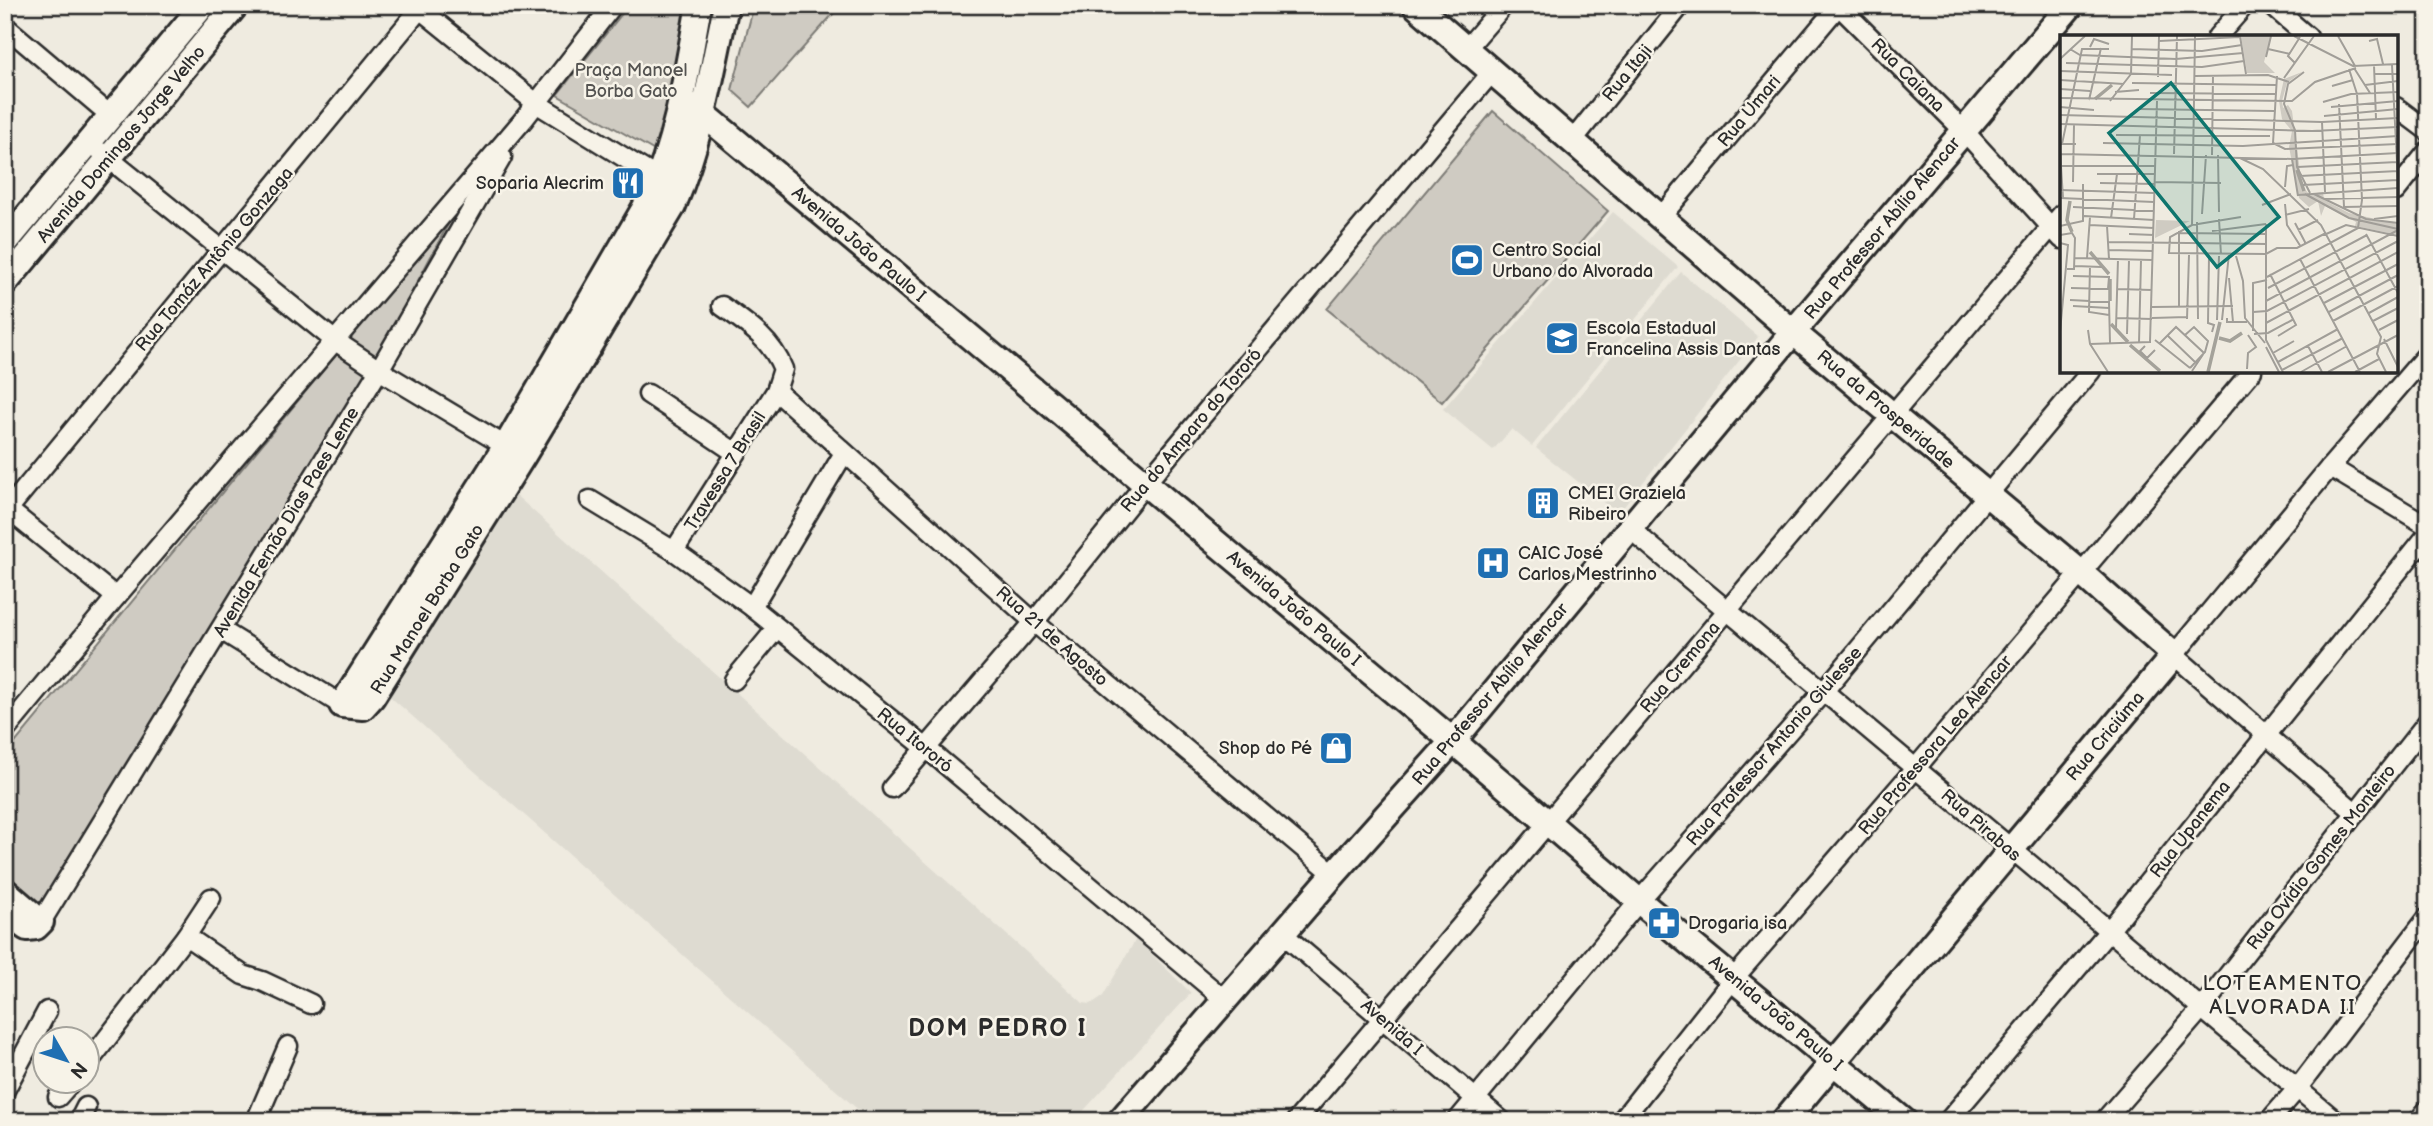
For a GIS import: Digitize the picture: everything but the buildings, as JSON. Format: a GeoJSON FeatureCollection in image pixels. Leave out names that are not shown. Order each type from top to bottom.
{"type":"FeatureCollection","features":[{"type":"Feature","properties":{"kind":"street","name":"Avenida Domingos Jorge Velho"},"geometry":{"type":"LineString","coordinates":[[9,230],[88,142],[202,5]]}},
{"type":"Feature","properties":{"kind":"street","name":"Avenida Domingos Jorge Velho"},"geometry":{"type":"LineString","coordinates":[[5,283],[236,5]]}},
{"type":"Feature","properties":{"kind":"street","name":"Avenida Fernão Dias Paes Leme"},"geometry":{"type":"LineString","coordinates":[[5,731],[524,119],[613,5]]}},
{"type":"Feature","properties":{"kind":"street","name":"Rua Manoel Borba Gato"},"geometry":{"type":"LineString","coordinates":[[514,451],[659,179],[682,97],[699,5]]}},
{"type":"Feature","properties":{"kind":"street","name":"Rua Manoel Borba Gato"},"geometry":{"type":"LineString","coordinates":[[342,705],[514,451],[673,206],[686,176],[703,114],[726,5]]}},
{"type":"Feature","properties":{"kind":"street","name":"Rua da Prosperidade"},"geometry":{"type":"LineString","coordinates":[[1415,5],[1793,332],[2081,572],[2356,813]]}},
{"type":"Feature","properties":{"kind":"street"},"geometry":{"type":"LineString","coordinates":[[1466,49],[1504,5]]}},
{"type":"Feature","properties":{"kind":"street","name":"Rua Itaji"},"geometry":{"type":"LineString","coordinates":[[1573,140],[1681,5]]}},
{"type":"Feature","properties":{"kind":"street","name":"Rua Caiana"},"geometry":{"type":"LineString","coordinates":[[1838,5],[2058,226]]}},
{"type":"Feature","properties":{"kind":"street","name":"Rua Umari"},"geometry":{"type":"LineString","coordinates":[[1660,218],[1838,5]]}},
{"type":"Feature","properties":{"kind":"street","name":"Rua Professor Abílio Alencar"},"geometry":{"type":"LineString","coordinates":[[1119,1121],[1453,741],[1793,332],[2071,5]]}},
{"type":"Feature","properties":{"kind":"street"},"geometry":{"type":"LineString","coordinates":[[2219,35],[2245,5]]}},
{"type":"Feature","properties":{"kind":"street"},"geometry":{"type":"LineString","coordinates":[[2270,5],[2306,35]]}},
{"type":"Feature","properties":{"kind":"street"},"geometry":{"type":"LineString","coordinates":[[419,7],[536,103],[659,179],[686,176]]}},
{"type":"Feature","properties":{"kind":"street","name":"Rua Tomáz Antônio Gonzaga"},"geometry":{"type":"LineString","coordinates":[[6,510],[419,7]]}},
{"type":"Feature","properties":{"kind":"street"},"geometry":{"type":"LineString","coordinates":[[5,26],[110,115]]}},
{"type":"Feature","properties":{"kind":"street","name":"Rua do Amparo do Tororó"},"geometry":{"type":"LineString","coordinates":[[892,788],[1034,622],[1145,484],[1492,72]]}},
{"type":"Feature","properties":{"kind":"street","name":"Avenida João Paulo I"},"geometry":{"type":"LineString","coordinates":[[682,97],[1904,1121]]}},
{"type":"Feature","properties":{"kind":"street"},"geometry":{"type":"LineString","coordinates":[[2398,108],[2428,131]]}},
{"type":"Feature","properties":{"kind":"street","name":"Avenida Fernão Dias Paes Leme"},"geometry":{"type":"LineString","coordinates":[[41,922],[379,370],[524,119]]}},
{"type":"Feature","properties":{"kind":"street"},"geometry":{"type":"LineString","coordinates":[[88,142],[334,340],[514,451]]}},
{"type":"Feature","properties":{"kind":"street"},"geometry":{"type":"LineString","coordinates":[[2398,188],[2428,151]]}},
{"type":"Feature","properties":{"kind":"street","name":"Rua Cremona"},"geometry":{"type":"LineString","coordinates":[[1296,1121],[1892,414],[2058,226]]}},
{"type":"Feature","properties":{"kind":"street"},"geometry":{"type":"LineString","coordinates":[[9,230],[36,245]]}},
{"type":"Feature","properties":{"kind":"street"},"geometry":{"type":"LineString","coordinates":[[722,306],[759,334],[778,355],[783,369],[776,391]]}},
{"type":"Feature","properties":{"kind":"street","name":"Rua Criciúma"},"geometry":{"type":"LineString","coordinates":[[1784,1121],[2009,849],[2428,353]]}},
{"type":"Feature","properties":{"kind":"street","name":"Rua Professor Antonio Giulesse"},"geometry":{"type":"LineString","coordinates":[[1457,1121],[1639,901],[1823,691],[2089,373]]}},
{"type":"Feature","properties":{"kind":"street","name":"Rua Professora Lea Alencar"},"geometry":{"type":"LineString","coordinates":[[1621,1121],[1734,978],[2250,373]]}},
{"type":"Feature","properties":{"kind":"street","name":"Rua 21 de Agosto"},"geometry":{"type":"LineString","coordinates":[[776,391],[1034,622],[1334,874]]}},
{"type":"Feature","properties":{"kind":"street","name":"Travessa 7 Brasil"},"geometry":{"type":"LineString","coordinates":[[674,551],[776,391]]}},
{"type":"Feature","properties":{"kind":"street"},"geometry":{"type":"LineString","coordinates":[[648,394],[736,453]]}},
{"type":"Feature","properties":{"kind":"street"},"geometry":{"type":"LineString","coordinates":[[752,607],[844,453]]}},
{"type":"Feature","properties":{"kind":"street"},"geometry":{"type":"LineString","coordinates":[[2330,467],[2428,526]]}},
{"type":"Feature","properties":{"kind":"street","name":"Rua Itororó"},"geometry":{"type":"LineString","coordinates":[[590,500],[674,551],[752,607],[926,748],[1225,1000]]}},
{"type":"Feature","properties":{"kind":"street"},"geometry":{"type":"LineString","coordinates":[[6,510],[116,597]]}},
{"type":"Feature","properties":{"kind":"street","name":"Rua Pirabas"},"geometry":{"type":"LineString","coordinates":[[1629,528],[2336,1121]]}},
{"type":"Feature","properties":{"kind":"street","name":"Rua Upanema"},"geometry":{"type":"LineString","coordinates":[[1948,1121],[2108,932],[2428,534]]}},
{"type":"Feature","properties":{"kind":"street"},"geometry":{"type":"LineString","coordinates":[[734,680],[777,628]]}},
{"type":"Feature","properties":{"kind":"street"},"geometry":{"type":"LineString","coordinates":[[221,631],[342,705]]}},
{"type":"Feature","properties":{"kind":"street","name":"Rua Ovídio Gomes Monteiro"},"geometry":{"type":"LineString","coordinates":[[2104,1121],[2202,1008],[2428,721]]}},
{"type":"Feature","properties":{"kind":"street"},"geometry":{"type":"LineString","coordinates":[[5,891],[41,922],[36,927],[27,928],[5,912]]}},
{"type":"Feature","properties":{"kind":"street"},"geometry":{"type":"LineString","coordinates":[[102,1045],[186,936],[211,898]]}},
{"type":"Feature","properties":{"kind":"street"},"geometry":{"type":"LineString","coordinates":[[2269,1121],[2297,1089],[2428,917]]}},
{"type":"Feature","properties":{"kind":"street","name":"Avenida I"},"geometry":{"type":"LineString","coordinates":[[1283,934],[1502,1121]]}},
{"type":"Feature","properties":{"kind":"street"},"geometry":{"type":"LineString","coordinates":[[186,936],[243,975],[311,1004]]}},
{"type":"Feature","properties":{"kind":"street"},"geometry":{"type":"LineString","coordinates":[[5,1090],[47,1011]]}},
{"type":"Feature","properties":{"kind":"street"},"geometry":{"type":"LineString","coordinates":[[256,1121],[288,1046]]}},
{"type":"Feature","properties":{"kind":"street"},"geometry":{"type":"LineString","coordinates":[[58,1097],[61,1094]]}},
{"type":"Feature","properties":{"kind":"street"},"geometry":{"type":"LineString","coordinates":[[2418,1121],[2428,1109]]}},
{"type":"Feature","properties":{"kind":"shaded area","name":"Escola Estadual Francelina Assis Dantas"},"geometry":{"type":"Polygon","coordinates":[[[1613,212],[1678,267],[1532,446],[1512,429],[1493,450],[1443,409],[1613,212]]]}},
{"type":"Feature","properties":{"kind":"shaded area"},"geometry":{"type":"Polygon","coordinates":[[[1681,272],[1758,337],[1618,514],[1536,448],[1681,272]]]}},
{"type":"Feature","properties":{"kind":"shaded area"},"geometry":{"type":"Polygon","coordinates":[[[511,491],[1083,1003],[1091,1004],[1103,996],[1136,939],[1191,993],[1077,1118],[1064,1115],[1056,1121],[871,1121],[386,693],[511,491]]]}},
{"type":"Feature","properties":{"kind":"green space","name":"Praça Manoel Borba Gato"},"geometry":{"type":"Polygon","coordinates":[[[629,5],[697,5],[667,158],[557,95],[629,5]]]}},
{"type":"Feature","properties":{"kind":"green space"},"geometry":{"type":"Polygon","coordinates":[[[754,5],[841,5],[751,107],[732,90],[754,5]]]}},
{"type":"Feature","properties":{"kind":"green space","name":"Centro Social Urbano do Alvorada"},"geometry":{"type":"Polygon","coordinates":[[[1493,111],[1608,211],[1442,402],[1327,309],[1493,111]]]}},
{"type":"Feature","properties":{"kind":"green space"},"geometry":{"type":"Polygon","coordinates":[[[469,185],[373,365],[37,909],[5,883],[5,755],[340,350],[469,185]]]}},
{"type":"Feature","properties":{"kind":"place","name":"Soparia Alecrim"},"geometry":{"type":"Point","coordinates":[628,183]}},
{"type":"Feature","properties":{"kind":"place","name":"Centro Social Urbano do Alvorada"},"geometry":{"type":"Point","coordinates":[1467,260]}},
{"type":"Feature","properties":{"kind":"place","name":"Escola Estadual Francelina Assis Dantas"},"geometry":{"type":"Point","coordinates":[1562,338]}},
{"type":"Feature","properties":{"kind":"place","name":"CMEI Graziela Ribeiro"},"geometry":{"type":"Point","coordinates":[1543,503]}},
{"type":"Feature","properties":{"kind":"place","name":"CAIC José Carlos Mestrinho"},"geometry":{"type":"Point","coordinates":[1493,563]}},
{"type":"Feature","properties":{"kind":"place","name":"Shop do Pé"},"geometry":{"type":"Point","coordinates":[1336,748]}},
{"type":"Feature","properties":{"kind":"place","name":"Drogaria isa"},"geometry":{"type":"Point","coordinates":[1664,923]}},
{"type":"Feature","properties":{"kind":"district","name":"LOTEAMENTO ALVORADA II"},"geometry":{"type":"Point","coordinates":[2283,995]}},
{"type":"Feature","properties":{"kind":"district","name":"DOM PEDRO I"},"geometry":{"type":"Point","coordinates":[998,1028]}}]}
